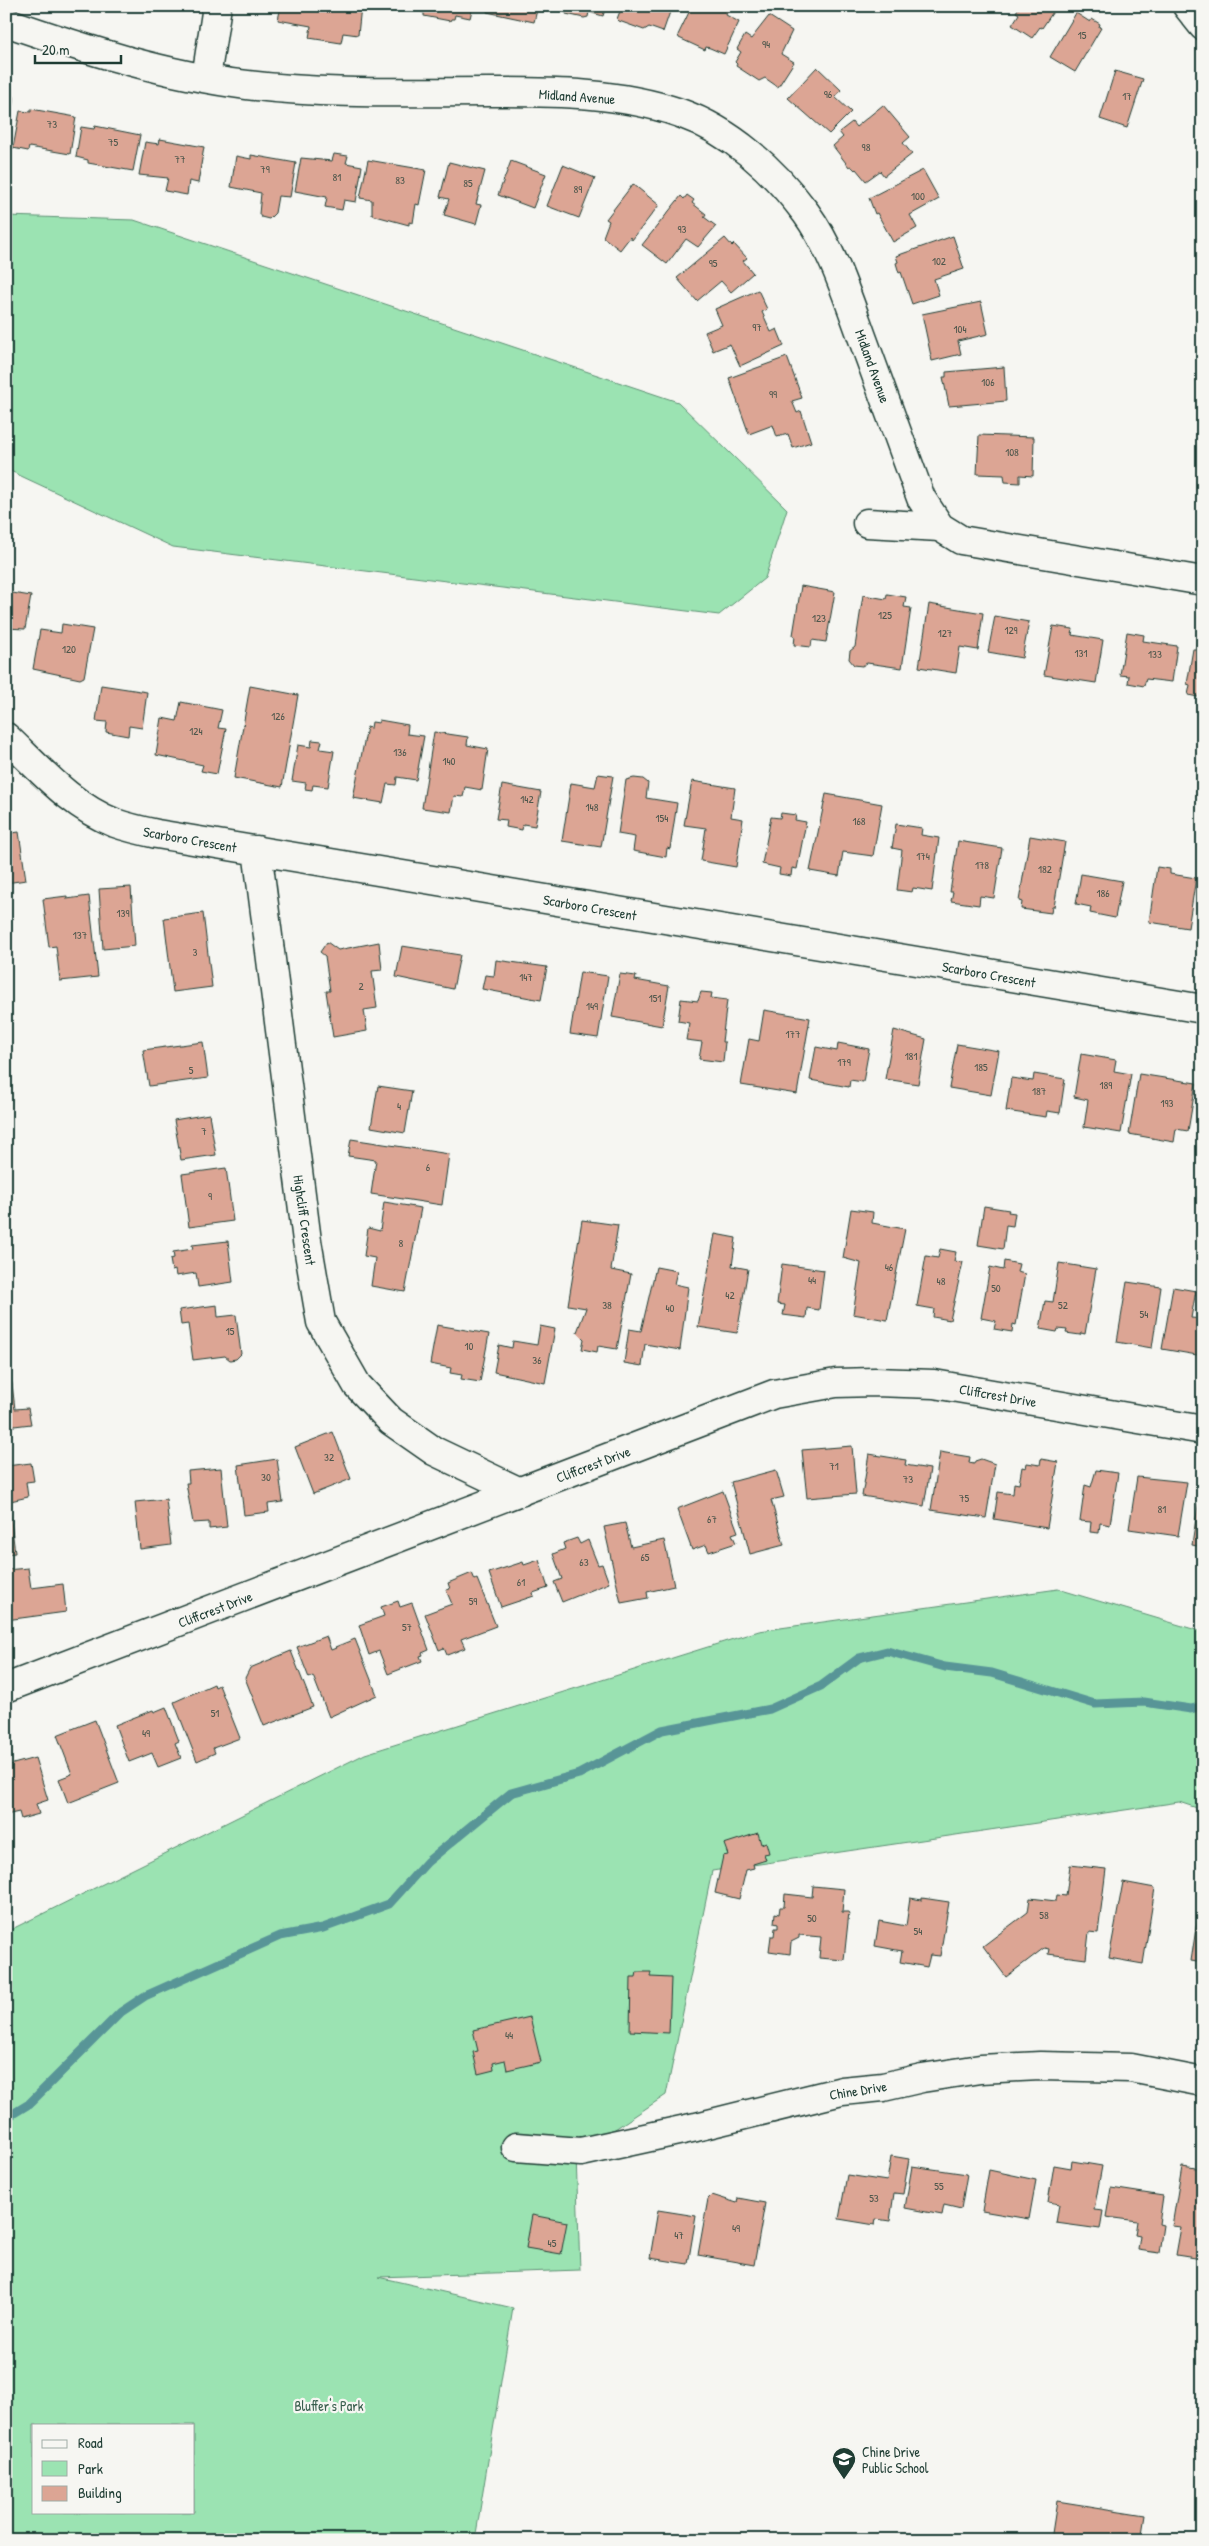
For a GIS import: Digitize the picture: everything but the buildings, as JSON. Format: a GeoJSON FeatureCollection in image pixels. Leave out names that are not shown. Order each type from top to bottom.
{"type":"FeatureCollection","features":[{"type":"Feature","properties":{"kind":"street"},"geometry":{"type":"LineString","coordinates":[[206,78],[217,6]]}},
{"type":"Feature","properties":{"kind":"street"},"geometry":{"type":"LineString","coordinates":[[1187,6],[1203,26]]}},
{"type":"Feature","properties":{"kind":"street","name":"Midland Avenue"},"geometry":{"type":"LineString","coordinates":[[6,22],[142,65],[206,78],[299,90],[604,95],[649,104],[682,114],[710,126],[738,144],[788,190],[808,216],[828,249],[846,292],[921,498],[940,527],[961,540],[1203,581]]}},
{"type":"Feature","properties":{"kind":"street","name":"Midland Avenue"},"geometry":{"type":"LineString","coordinates":[[866,522],[940,527]]}},
{"type":"Feature","properties":{"kind":"street","name":"Scarboro Crescent"},"geometry":{"type":"LineString","coordinates":[[6,737],[60,790],[82,806],[115,823],[157,834],[1203,1009]]}},
{"type":"Feature","properties":{"kind":"street","name":"Highcliff Crescent"},"geometry":{"type":"LineString","coordinates":[[257,850],[307,1241],[321,1322],[357,1385],[391,1421],[434,1451],[520,1492]]}},
{"type":"Feature","properties":{"kind":"street","name":"Cliffcrest Drive"},"geometry":{"type":"LineString","coordinates":[[6,1688],[774,1394],[836,1383],[934,1384],[1203,1430]]}},
{"type":"Feature","properties":{"kind":"street","name":"Chine Drive"},"geometry":{"type":"LineString","coordinates":[[516,2147],[581,2152],[696,2128],[842,2091],[883,2087],[922,2078],[980,2069],[1040,2066],[1131,2068],[1203,2082]]}},
{"type":"Feature","properties":{"kind":"green space"},"geometry":{"type":"Polygon","coordinates":[[[6,216],[134,220],[678,402],[787,509],[765,578],[719,615],[173,547],[6,469],[6,216]]]}},
{"type":"Feature","properties":{"kind":"green space","name":"Bluffer's Park"},"geometry":{"type":"Polygon","coordinates":[[[1058,1589],[1203,1632],[1203,1810],[1179,1802],[712,1871],[666,2095],[576,2155],[580,2270],[378,2277],[513,2308],[475,2540],[6,2540],[6,1932],[365,1754],[759,1631],[1058,1589]]]}},
{"type":"Feature","properties":{"kind":"waterway"},"geometry":{"type":"LineString","coordinates":[[6,2118],[29,2104],[121,2012],[145,1996],[280,1936],[323,1928],[389,1904],[427,1862],[511,1793],[579,1774],[662,1730],[770,1709],[821,1686],[859,1658],[887,1651],[945,1667],[992,1673],[1095,1704],[1144,1702],[1191,1709],[1203,1706]]}},
{"type":"Feature","properties":{"kind":"place","name":"Chine Drive Public School"},"geometry":{"type":"Point","coordinates":[844,2480]}}]}
